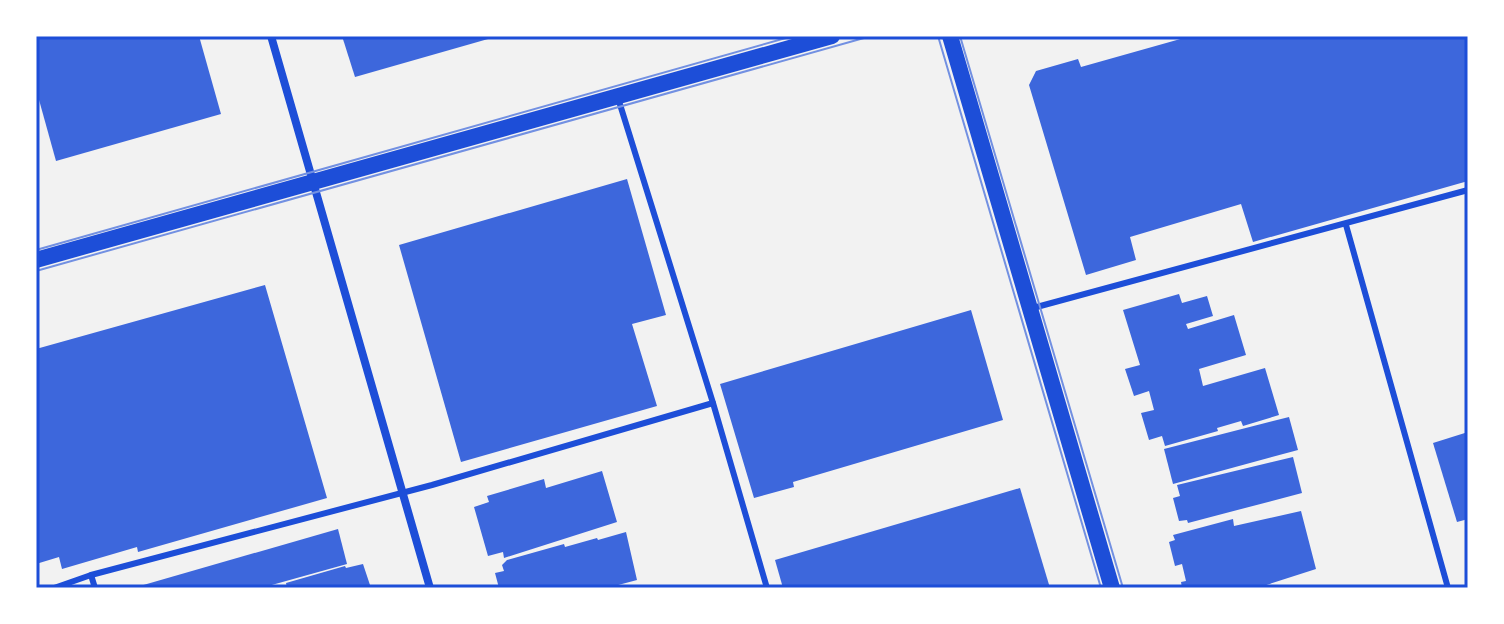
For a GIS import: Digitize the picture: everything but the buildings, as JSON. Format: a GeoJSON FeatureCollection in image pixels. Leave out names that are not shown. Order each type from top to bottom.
{"type":"FeatureCollection","features":[{"type":"Feature","properties":{"kind":"main road"},"geometry":{"type":"LineString","coordinates":[[36,260],[832,36]]}},
{"type":"Feature","properties":{"kind":"main road"},"geometry":{"type":"LineString","coordinates":[[950,36],[1112,588]]}},
{"type":"Feature","properties":{"kind":"street"},"geometry":{"type":"LineString","coordinates":[[271,36],[430,588]]}},
{"type":"Feature","properties":{"kind":"lane"},"geometry":{"type":"LineString","coordinates":[[618,97],[767,588]]}},
{"type":"Feature","properties":{"kind":"lane"},"geometry":{"type":"LineString","coordinates":[[1030,309],[1468,190]]}},
{"type":"Feature","properties":{"kind":"lane"},"geometry":{"type":"LineString","coordinates":[[1346,225],[1448,588]]}},
{"type":"Feature","properties":{"kind":"lane"},"geometry":{"type":"LineString","coordinates":[[54,588],[91,575],[403,493],[713,403]]}},
{"type":"Feature","properties":{"kind":"lane"},"geometry":{"type":"LineString","coordinates":[[91,575],[95,588]]}},
{"type":"Feature","properties":{"kind":"tram line"},"geometry":{"type":"LineString","coordinates":[[36,250],[793,36]]}},
{"type":"Feature","properties":{"kind":"tram line"},"geometry":{"type":"LineString","coordinates":[[36,271],[871,36]]}},
{"type":"Feature","properties":{"kind":"tram line"},"geometry":{"type":"LineString","coordinates":[[938,36],[1101,588]]}},
{"type":"Feature","properties":{"kind":"tram line"},"geometry":{"type":"LineString","coordinates":[[960,36],[1123,588]]}}]}
